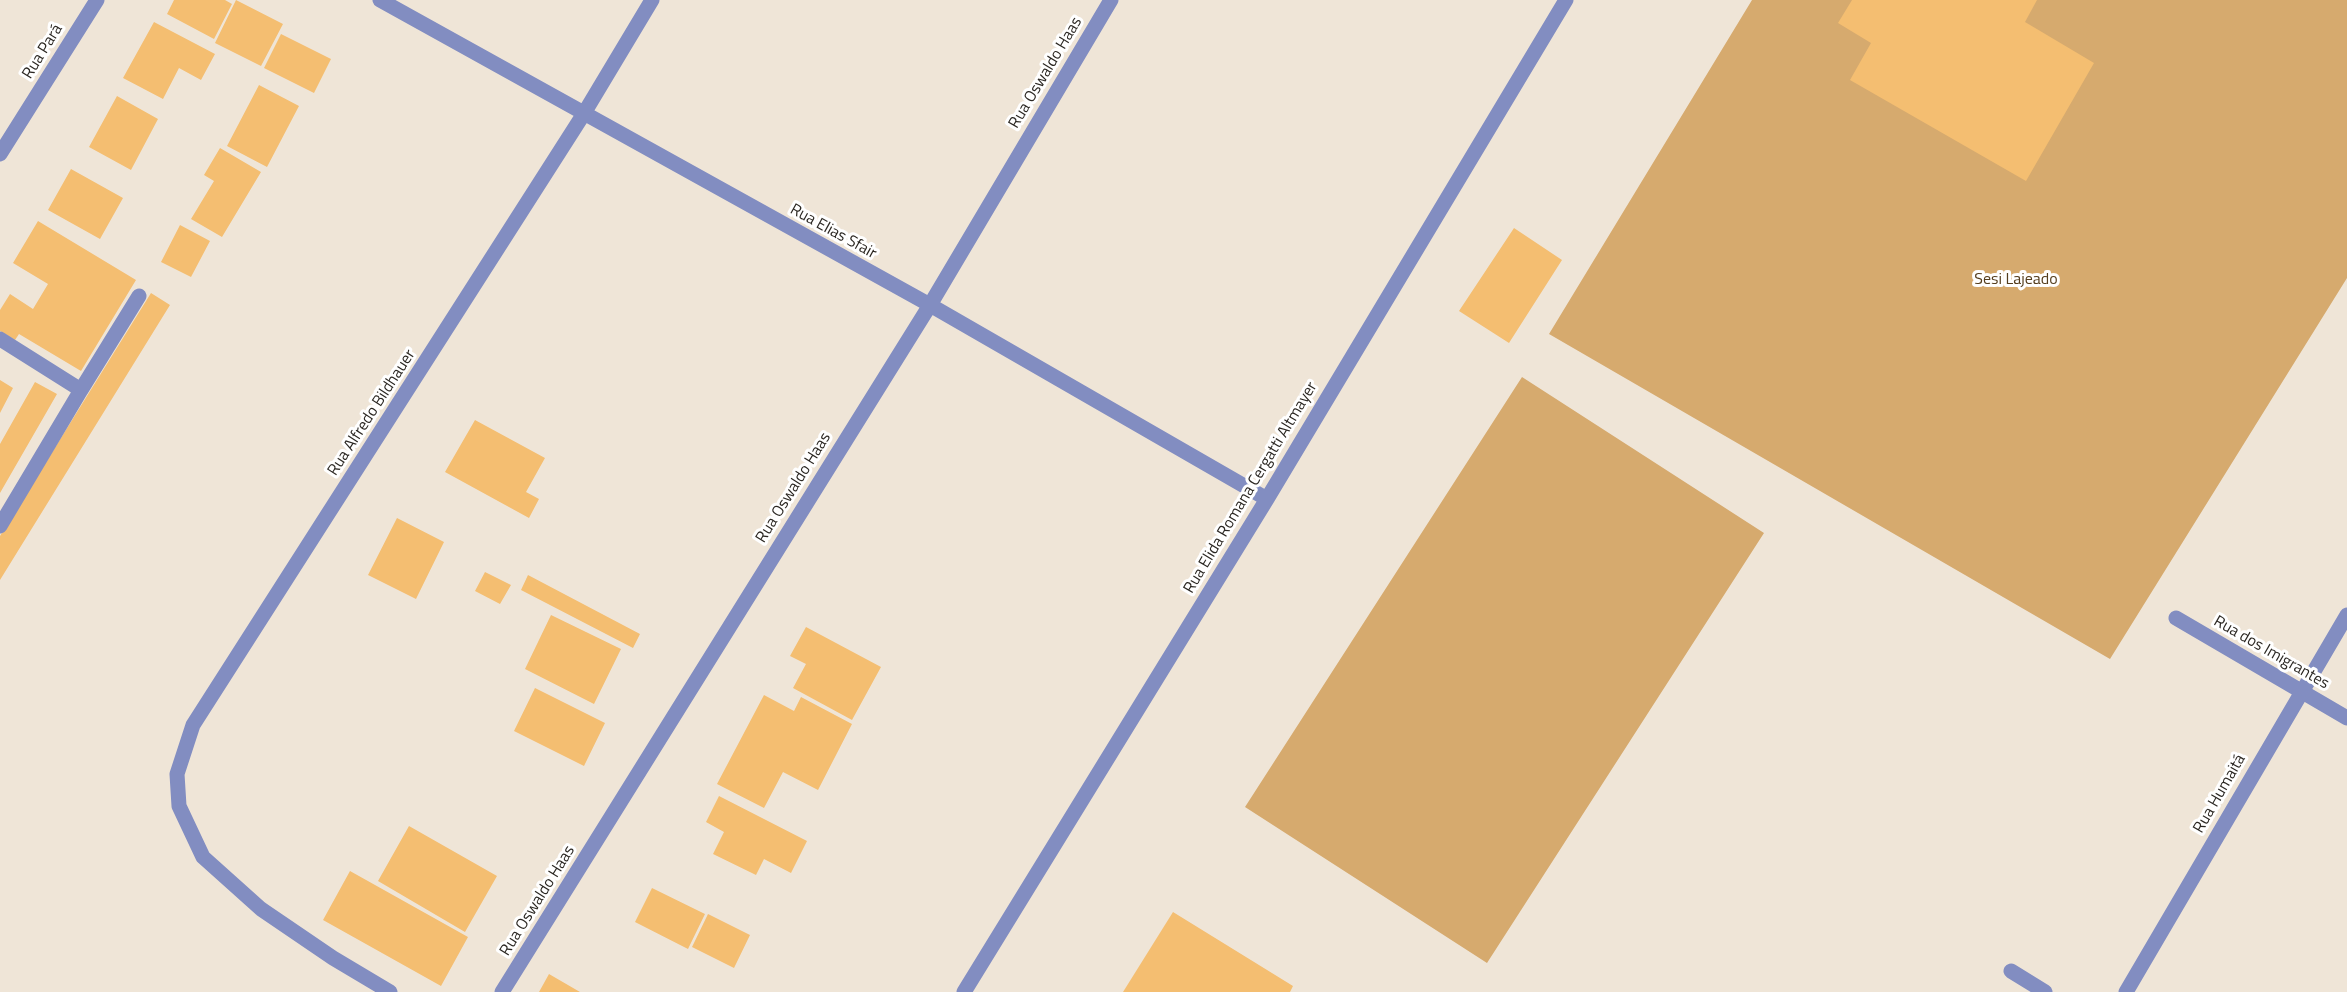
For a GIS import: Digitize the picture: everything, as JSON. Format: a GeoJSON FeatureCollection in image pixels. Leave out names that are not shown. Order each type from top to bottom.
{"type":"FeatureCollection","features":[{"type":"Feature","properties":{"kind":"street","name":"Rua Pará"},"geometry":{"type":"LineString","coordinates":[[0,154],[97,0]]}},
{"type":"Feature","properties":{"kind":"street","name":"Rua Elias Sfair"},"geometry":{"type":"LineString","coordinates":[[380,0],[930,305],[1267,499]]}},
{"type":"Feature","properties":{"kind":"street","name":"Rua Alfredo Bildhauer"},"geometry":{"type":"LineString","coordinates":[[390,992],[333,958],[261,909],[203,857],[179,806],[177,774],[194,725],[584,115],[652,0]]}},
{"type":"Feature","properties":{"kind":"street","name":"Rua Oswaldo Haas"},"geometry":{"type":"LineString","coordinates":[[502,992],[930,305],[1111,0]]}},
{"type":"Feature","properties":{"kind":"street","name":"Rua Elida Romana Cergatti Altmayer"},"geometry":{"type":"LineString","coordinates":[[964,992],[1267,499],[1566,0]]}},
{"type":"Feature","properties":{"kind":"street"},"geometry":{"type":"LineString","coordinates":[[0,526],[139,296]]}},
{"type":"Feature","properties":{"kind":"street"},"geometry":{"type":"LineString","coordinates":[[0,339],[81,390]]}},
{"type":"Feature","properties":{"kind":"street","name":"Rua Humaitá"},"geometry":{"type":"LineString","coordinates":[[2126,992],[2347,615]]}},
{"type":"Feature","properties":{"kind":"street","name":"Rua dos Imigrantes"},"geometry":{"type":"LineString","coordinates":[[2176,618],[2347,718]]}},
{"type":"Feature","properties":{"kind":"street"},"geometry":{"type":"LineString","coordinates":[[2012,971],[2045,992]]}},
{"type":"Feature","properties":{"kind":"green space","name":"Sesi Lajeado"},"geometry":{"type":"Polygon","coordinates":[[[1752,0],[2347,0],[2347,278],[2110,659],[1549,334],[1752,0]]]}},
{"type":"Feature","properties":{"kind":"green space"},"geometry":{"type":"Polygon","coordinates":[[[1522,377],[1764,533],[1487,963],[1245,807],[1522,377]]]}},
{"type":"Feature","properties":{"kind":"building"},"geometry":{"type":"Polygon","coordinates":[[[174,0],[225,0],[232,4],[214,39],[167,14],[174,0]]]}},
{"type":"Feature","properties":{"kind":"building"},"geometry":{"type":"Polygon","coordinates":[[[236,0],[283,24],[261,66],[215,43],[236,0]]]}},
{"type":"Feature","properties":{"kind":"building"},"geometry":{"type":"Polygon","coordinates":[[[1852,0],[2037,0],[2025,22],[2094,63],[2026,181],[1850,80],[1871,43],[1838,23],[1852,0]]]}},
{"type":"Feature","properties":{"kind":"building"},"geometry":{"type":"Polygon","coordinates":[[[154,22],[215,54],[201,80],[179,68],[163,99],[123,78],[154,22]]]}},
{"type":"Feature","properties":{"kind":"building"},"geometry":{"type":"Polygon","coordinates":[[[281,34],[331,59],[314,93],[264,68],[281,34]]]}},
{"type":"Feature","properties":{"kind":"building"},"geometry":{"type":"Polygon","coordinates":[[[259,85],[299,106],[267,167],[227,146],[259,85]]]}},
{"type":"Feature","properties":{"kind":"building"},"geometry":{"type":"Polygon","coordinates":[[[117,96],[158,119],[131,170],[89,147],[117,96]]]}},
{"type":"Feature","properties":{"kind":"building"},"geometry":{"type":"Polygon","coordinates":[[[220,148],[261,172],[222,237],[191,219],[214,181],[204,175],[220,148]]]}},
{"type":"Feature","properties":{"kind":"building"},"geometry":{"type":"Polygon","coordinates":[[[71,169],[123,198],[100,239],[48,210],[71,169]]]}},
{"type":"Feature","properties":{"kind":"building"},"geometry":{"type":"Polygon","coordinates":[[[38,221],[136,280],[81,371],[19,334],[15,340],[0,331],[0,310],[10,294],[33,309],[48,284],[13,263],[38,221]]]}},
{"type":"Feature","properties":{"kind":"building"},"geometry":{"type":"Polygon","coordinates":[[[180,225],[210,241],[191,277],[161,262],[180,225]]]}},
{"type":"Feature","properties":{"kind":"building"},"geometry":{"type":"Polygon","coordinates":[[[1514,228],[1562,260],[1509,343],[1459,311],[1514,228]]]}},
{"type":"Feature","properties":{"kind":"building"},"geometry":{"type":"Polygon","coordinates":[[[151,293],[170,305],[0,580],[0,536],[151,293]]]}},
{"type":"Feature","properties":{"kind":"building"},"geometry":{"type":"Polygon","coordinates":[[[0,380],[13,388],[0,413],[0,380]]]}},
{"type":"Feature","properties":{"kind":"building"},"geometry":{"type":"Polygon","coordinates":[[[35,382],[57,394],[0,493],[0,444],[35,382]]]}},
{"type":"Feature","properties":{"kind":"building"},"geometry":{"type":"Polygon","coordinates":[[[475,420],[545,458],[526,492],[539,499],[529,518],[445,472],[475,420]]]}},
{"type":"Feature","properties":{"kind":"building"},"geometry":{"type":"Polygon","coordinates":[[[397,518],[444,542],[416,599],[368,575],[397,518]]]}},
{"type":"Feature","properties":{"kind":"building"},"geometry":{"type":"Polygon","coordinates":[[[485,572],[511,585],[500,604],[475,591],[485,572]]]}},
{"type":"Feature","properties":{"kind":"building"},"geometry":{"type":"Polygon","coordinates":[[[528,575],[640,634],[633,648],[521,590],[528,575]]]}},
{"type":"Feature","properties":{"kind":"building"},"geometry":{"type":"Polygon","coordinates":[[[551,615],[621,649],[594,704],[525,669],[551,615]]]}},
{"type":"Feature","properties":{"kind":"building"},"geometry":{"type":"Polygon","coordinates":[[[806,627],[881,667],[852,720],[793,688],[806,664],[790,656],[806,627]]]}},
{"type":"Feature","properties":{"kind":"building"},"geometry":{"type":"Polygon","coordinates":[[[535,688],[605,723],[584,766],[514,731],[535,688]]]}},
{"type":"Feature","properties":{"kind":"building"},"geometry":{"type":"Polygon","coordinates":[[[764,695],[794,711],[801,697],[852,724],[818,790],[783,772],[764,808],[717,784],[764,695]]]}},
{"type":"Feature","properties":{"kind":"building"},"geometry":{"type":"Polygon","coordinates":[[[719,796],[807,841],[791,873],[764,859],[756,875],[713,854],[724,832],[706,822],[719,796]]]}},
{"type":"Feature","properties":{"kind":"building"},"geometry":{"type":"Polygon","coordinates":[[[409,826],[497,876],[465,932],[378,881],[409,826]]]}},
{"type":"Feature","properties":{"kind":"building"},"geometry":{"type":"Polygon","coordinates":[[[350,871],[468,937],[441,986],[323,920],[350,871]]]}},
{"type":"Feature","properties":{"kind":"building"},"geometry":{"type":"Polygon","coordinates":[[[652,888],[705,914],[688,949],[635,922],[652,888]]]}},
{"type":"Feature","properties":{"kind":"building"},"geometry":{"type":"Polygon","coordinates":[[[1173,912],[1293,986],[1290,992],[1123,992],[1173,912]]]}},
{"type":"Feature","properties":{"kind":"building"},"geometry":{"type":"Polygon","coordinates":[[[708,914],[750,935],[734,968],[692,947],[708,914]]]}},
{"type":"Feature","properties":{"kind":"building"},"geometry":{"type":"Polygon","coordinates":[[[549,974],[580,992],[539,992],[549,974]]]}}]}
